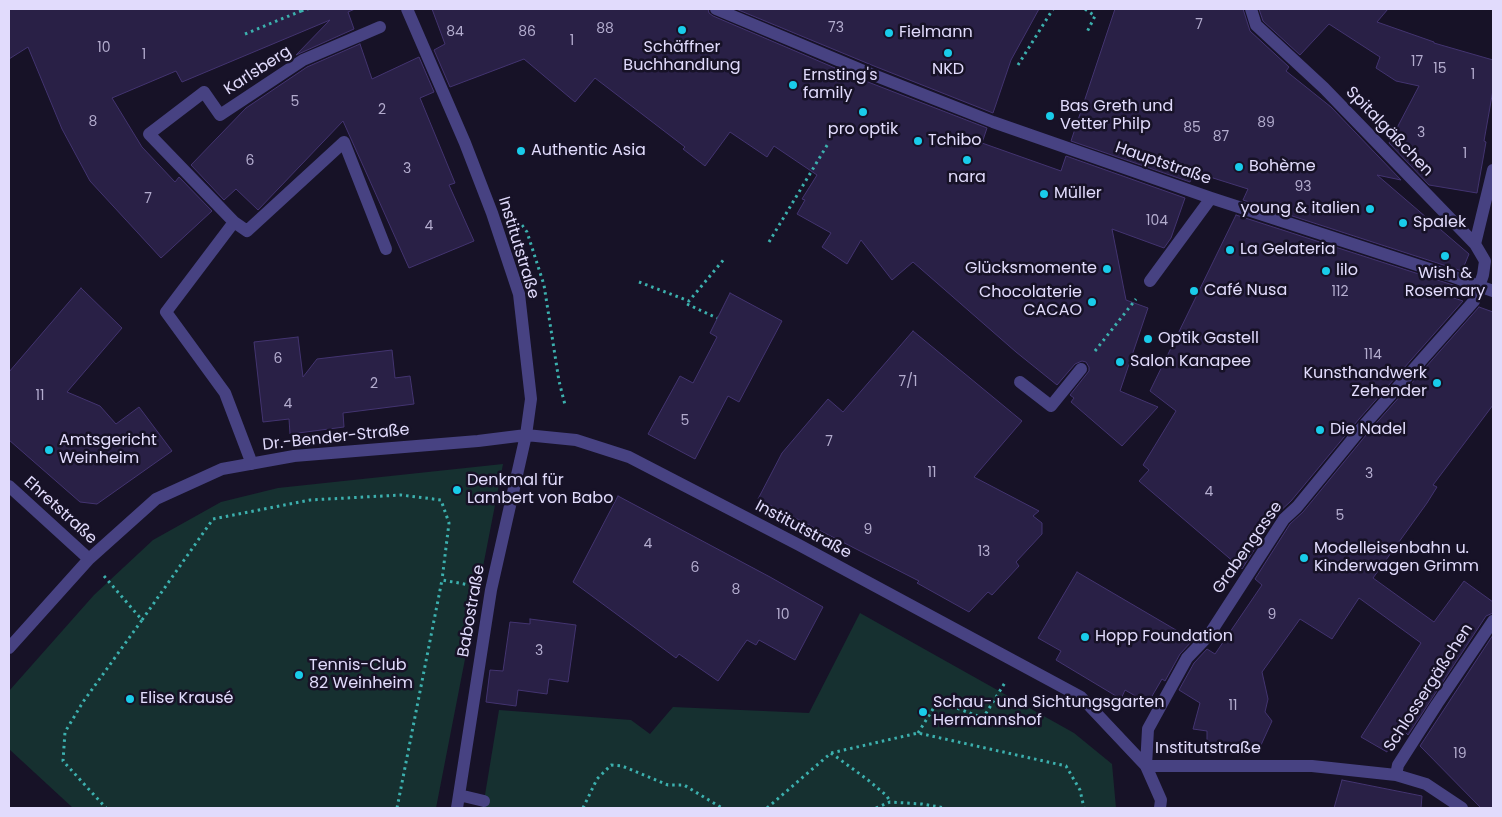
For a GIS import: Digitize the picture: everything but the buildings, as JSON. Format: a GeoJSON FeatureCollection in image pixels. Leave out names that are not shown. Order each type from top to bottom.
{"type":"FeatureCollection","features":[{"type":"Feature","properties":{"kind":"street","name":"Institutstraße"},"geometry":{"type":"LineString","coordinates":[[407,9],[465,143],[492,213],[519,294],[531,400],[526,435],[576,440],[629,457],[799,545],[1081,697],[1146,766],[1312,766],[1396,775],[1426,784],[1462,808]]}},
{"type":"Feature","properties":{"kind":"street","name":"Hauptstraße"},"geometry":{"type":"LineString","coordinates":[[716,9],[871,74],[993,122],[1211,198],[1493,291]]}},
{"type":"Feature","properties":{"kind":"street","name":"Spitalgäßchen"},"geometry":{"type":"LineString","coordinates":[[1252,9],[1256,24],[1324,88],[1474,244],[1485,261],[1479,287]]}},
{"type":"Feature","properties":{"kind":"street","name":"Karlsberg"},"geometry":{"type":"LineString","coordinates":[[234,222],[149,134],[204,92],[220,115],[303,60],[380,27]]}},
{"type":"Feature","properties":{"kind":"street"},"geometry":{"type":"LineString","coordinates":[[252,464],[225,393],[166,312],[234,222],[247,232],[344,142],[386,250]]}},
{"type":"Feature","properties":{"kind":"street"},"geometry":{"type":"LineString","coordinates":[[1474,244],[1493,170]]}},
{"type":"Feature","properties":{"kind":"street"},"geometry":{"type":"LineString","coordinates":[[1150,282],[1211,198]]}},
{"type":"Feature","properties":{"kind":"street","name":"Grabengasse"},"geometry":{"type":"LineString","coordinates":[[1160,808],[1161,800],[1146,766],[1148,728],[1187,658],[1208,635],[1284,519],[1297,507],[1365,424],[1474,301],[1479,287]]}},
{"type":"Feature","properties":{"kind":"street"},"geometry":{"type":"LineString","coordinates":[[1020,382],[1051,406],[1081,369]]}},
{"type":"Feature","properties":{"kind":"street","name":"Dr.-Bender-Straße"},"geometry":{"type":"LineString","coordinates":[[9,648],[88,559],[156,500],[222,469],[294,456],[478,441],[526,435]]}},
{"type":"Feature","properties":{"kind":"street","name":"Babostraße"},"geometry":{"type":"LineString","coordinates":[[457,808],[491,590],[526,435]]}},
{"type":"Feature","properties":{"kind":"street","name":"Ehretstraße"},"geometry":{"type":"LineString","coordinates":[[9,486],[88,559]]}},
{"type":"Feature","properties":{"kind":"street","name":"Schlossergäßchen"},"geometry":{"type":"LineString","coordinates":[[1396,775],[1398,765],[1432,711],[1493,621]]}},
{"type":"Feature","properties":{"kind":"street"},"geometry":{"type":"LineString","coordinates":[[459,795],[484,801]]}},
{"type":"Feature","properties":{"kind":"path"},"geometry":{"type":"LineString","coordinates":[[245,34],[301,10],[308,9]]}},
{"type":"Feature","properties":{"kind":"path"},"geometry":{"type":"LineString","coordinates":[[1018,65],[1053,9]]}},
{"type":"Feature","properties":{"kind":"path"},"geometry":{"type":"LineString","coordinates":[[1085,9],[1096,16],[1086,32]]}},
{"type":"Feature","properties":{"kind":"path"},"geometry":{"type":"LineString","coordinates":[[769,242],[829,142]]}},
{"type":"Feature","properties":{"kind":"path"},"geometry":{"type":"LineString","coordinates":[[639,282],[689,301],[725,258]]}},
{"type":"Feature","properties":{"kind":"path"},"geometry":{"type":"LineString","coordinates":[[1081,369],[1150,282]]}},
{"type":"Feature","properties":{"kind":"path"},"geometry":{"type":"LineString","coordinates":[[687,304],[717,318]]}},
{"type":"Feature","properties":{"kind":"path"},"geometry":{"type":"LineString","coordinates":[[106,808],[63,761],[65,732],[83,702],[214,519],[310,500],[402,495],[441,500],[449,523],[442,580],[397,808]]}},
{"type":"Feature","properties":{"kind":"path"},"geometry":{"type":"LineString","coordinates":[[88,559],[142,620]]}},
{"type":"Feature","properties":{"kind":"path"},"geometry":{"type":"LineString","coordinates":[[442,580],[491,590]]}},
{"type":"Feature","properties":{"kind":"path"},"geometry":{"type":"LineString","coordinates":[[918,733],[938,701],[984,718],[1016,662]]}},
{"type":"Feature","properties":{"kind":"path"},"geometry":{"type":"LineString","coordinates":[[767,808],[831,753],[918,733],[1066,766],[1080,790],[1084,808]]}},
{"type":"Feature","properties":{"kind":"path"},"geometry":{"type":"LineString","coordinates":[[831,753],[868,780],[887,796],[890,802]]}},
{"type":"Feature","properties":{"kind":"path"},"geometry":{"type":"LineString","coordinates":[[583,808],[597,778],[611,765],[622,766],[668,785],[684,785],[722,808]]}},
{"type":"Feature","properties":{"kind":"path"},"geometry":{"type":"LineString","coordinates":[[876,808],[890,802],[945,808]]}},
{"type":"Feature","properties":{"kind":"green space"},"geometry":{"type":"Polygon","coordinates":[[[503,464],[436,808],[73,808],[9,749],[9,691],[94,595],[153,540],[221,502],[278,488],[503,464]]]}},
{"type":"Feature","properties":{"kind":"green space","name":"Schau- und Sichtungsgarten Hermannshof"},"geometry":{"type":"Polygon","coordinates":[[[860,613],[1074,733],[1112,764],[1116,808],[481,808],[484,801],[499,710],[631,720],[650,734],[673,707],[809,713],[860,613]]]}},
{"type":"Feature","properties":{"kind":"place","name":"Schäffner Buchhandlung"},"geometry":{"type":"Point","coordinates":[682,30]}},
{"type":"Feature","properties":{"kind":"place","name":"Fielmann"},"geometry":{"type":"Point","coordinates":[889,33]}},
{"type":"Feature","properties":{"kind":"place","name":"NKD"},"geometry":{"type":"Point","coordinates":[948,53]}},
{"type":"Feature","properties":{"kind":"place","name":"Ernsting's family"},"geometry":{"type":"Point","coordinates":[793,85]}},
{"type":"Feature","properties":{"kind":"place","name":"pro optik"},"geometry":{"type":"Point","coordinates":[863,112]}},
{"type":"Feature","properties":{"kind":"place","name":"Bas Greth und Vetter Philp"},"geometry":{"type":"Point","coordinates":[1050,116]}},
{"type":"Feature","properties":{"kind":"place","name":"Tchibo"},"geometry":{"type":"Point","coordinates":[918,141]}},
{"type":"Feature","properties":{"kind":"place","name":"Authentic Asia"},"geometry":{"type":"Point","coordinates":[521,151]}},
{"type":"Feature","properties":{"kind":"place","name":"nara"},"geometry":{"type":"Point","coordinates":[967,160]}},
{"type":"Feature","properties":{"kind":"place","name":"Bohème"},"geometry":{"type":"Point","coordinates":[1239,167]}},
{"type":"Feature","properties":{"kind":"place","name":"Müller"},"geometry":{"type":"Point","coordinates":[1044,194]}},
{"type":"Feature","properties":{"kind":"place","name":"young & italien"},"geometry":{"type":"Point","coordinates":[1370,209]}},
{"type":"Feature","properties":{"kind":"place","name":"Spalek"},"geometry":{"type":"Point","coordinates":[1403,223]}},
{"type":"Feature","properties":{"kind":"place","name":"La Gelateria"},"geometry":{"type":"Point","coordinates":[1230,250]}},
{"type":"Feature","properties":{"kind":"place","name":"Wish & Rosemary"},"geometry":{"type":"Point","coordinates":[1445,256]}},
{"type":"Feature","properties":{"kind":"place","name":"Glücksmomente"},"geometry":{"type":"Point","coordinates":[1107,269]}},
{"type":"Feature","properties":{"kind":"place","name":"lilo"},"geometry":{"type":"Point","coordinates":[1326,271]}},
{"type":"Feature","properties":{"kind":"place","name":"Café Nusa"},"geometry":{"type":"Point","coordinates":[1194,291]}},
{"type":"Feature","properties":{"kind":"place","name":"Chocolaterie CACAO"},"geometry":{"type":"Point","coordinates":[1092,302]}},
{"type":"Feature","properties":{"kind":"place","name":"Optik Gastell"},"geometry":{"type":"Point","coordinates":[1148,339]}},
{"type":"Feature","properties":{"kind":"place","name":"Salon Kanapee"},"geometry":{"type":"Point","coordinates":[1120,362]}},
{"type":"Feature","properties":{"kind":"place","name":"Kunsthandwerk Zehender"},"geometry":{"type":"Point","coordinates":[1437,383]}},
{"type":"Feature","properties":{"kind":"place","name":"Die Nadel"},"geometry":{"type":"Point","coordinates":[1320,430]}},
{"type":"Feature","properties":{"kind":"place","name":"Amtsgericht Weinheim"},"geometry":{"type":"Point","coordinates":[49,450]}},
{"type":"Feature","properties":{"kind":"place","name":"Denkmal für Lambert von Babo"},"geometry":{"type":"Point","coordinates":[457,490]}},
{"type":"Feature","properties":{"kind":"place","name":"Modelleisenbahn u. Kinderwagen Grimm"},"geometry":{"type":"Point","coordinates":[1304,558]}},
{"type":"Feature","properties":{"kind":"place","name":"Hopp Foundation"},"geometry":{"type":"Point","coordinates":[1085,637]}},
{"type":"Feature","properties":{"kind":"place","name":"Tennis-Club 82 Weinheim"},"geometry":{"type":"Point","coordinates":[299,675]}},
{"type":"Feature","properties":{"kind":"place","name":"Elise Krausé"},"geometry":{"type":"Point","coordinates":[130,699]}},
{"type":"Feature","properties":{"kind":"place","name":"Schau- und Sichtungsgarten Hermannshof"},"geometry":{"type":"Point","coordinates":[923,712]}}]}
